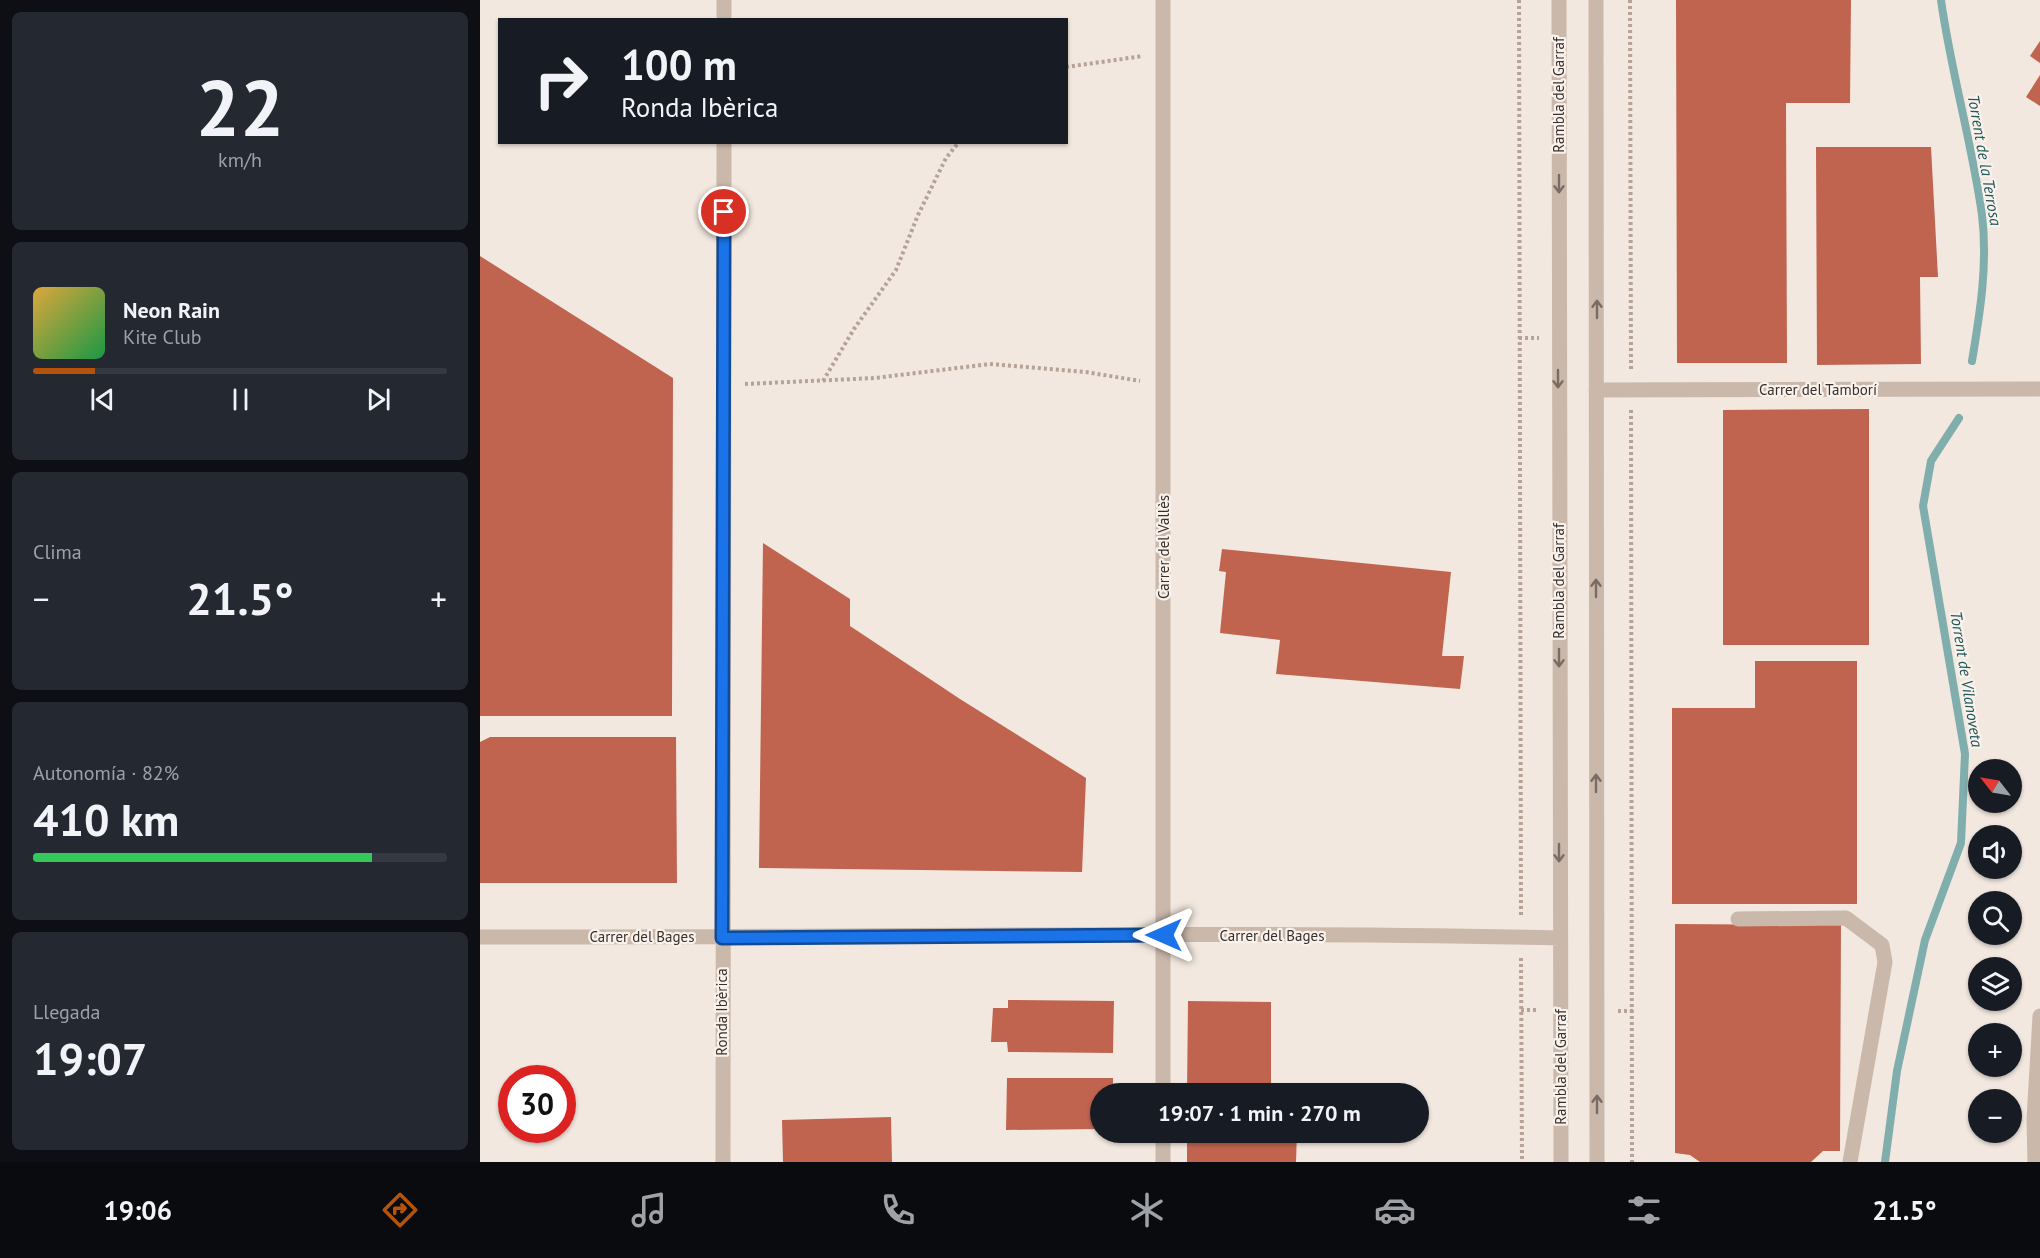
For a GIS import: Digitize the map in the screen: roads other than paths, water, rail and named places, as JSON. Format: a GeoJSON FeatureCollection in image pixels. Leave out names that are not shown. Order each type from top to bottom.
{"type":"FeatureCollection","features":[{"type":"Feature","properties":{"kind":"street"},"geometry":{"type":"LineString","coordinates":[[724,0],[724,18]]}},
{"type":"Feature","properties":{"kind":"street","name":"Carrer del Vallès"},"geometry":{"type":"LineString","coordinates":[[1163,0],[1163,1083]]}},
{"type":"Feature","properties":{"kind":"street","name":"Rambla del Garraf"},"geometry":{"type":"LineString","coordinates":[[1559,0],[1561,1162]]}},
{"type":"Feature","properties":{"kind":"street"},"geometry":{"type":"LineString","coordinates":[[1596,0],[1597,1162]]}},
{"type":"Feature","properties":{"kind":"street","name":"Ronda Ibèrica"},"geometry":{"type":"LineString","coordinates":[[723,1162],[724,144]]}},
{"type":"Feature","properties":{"kind":"street","name":"Carrer del Tamborí"},"geometry":{"type":"LineString","coordinates":[[1596,390],[2040,389]]}},
{"type":"Feature","properties":{"kind":"street"},"geometry":{"type":"LineString","coordinates":[[1738,919],[1846,918],[1882,945],[1885,962],[1850,1162]]}},
{"type":"Feature","properties":{"kind":"street","name":"Carrer del Bages"},"geometry":{"type":"LineString","coordinates":[[480,936],[722,938],[1164,935],[1559,938]]}},
{"type":"Feature","properties":{"kind":"street"},"geometry":{"type":"LineString","coordinates":[[2035,1162],[2034,1120],[2040,1016]]}},
{"type":"Feature","properties":{"kind":"street"},"geometry":{"type":"LineString","coordinates":[[1163,1143],[1163,1162]]}},
{"type":"Feature","properties":{"kind":"waterway","name":"Torrent de la Terrosa"},"geometry":{"type":"LineString","coordinates":[[1941,0],[1978,188],[1984,233],[1982,288],[1972,361]]}},
{"type":"Feature","properties":{"kind":"waterway","name":"Torrent de Vilanoveta"},"geometry":{"type":"LineString","coordinates":[[1885,1162],[1897,1071],[1925,940],[1961,843],[1965,754],[1923,506],[1931,461],[1959,418]]}}]}
